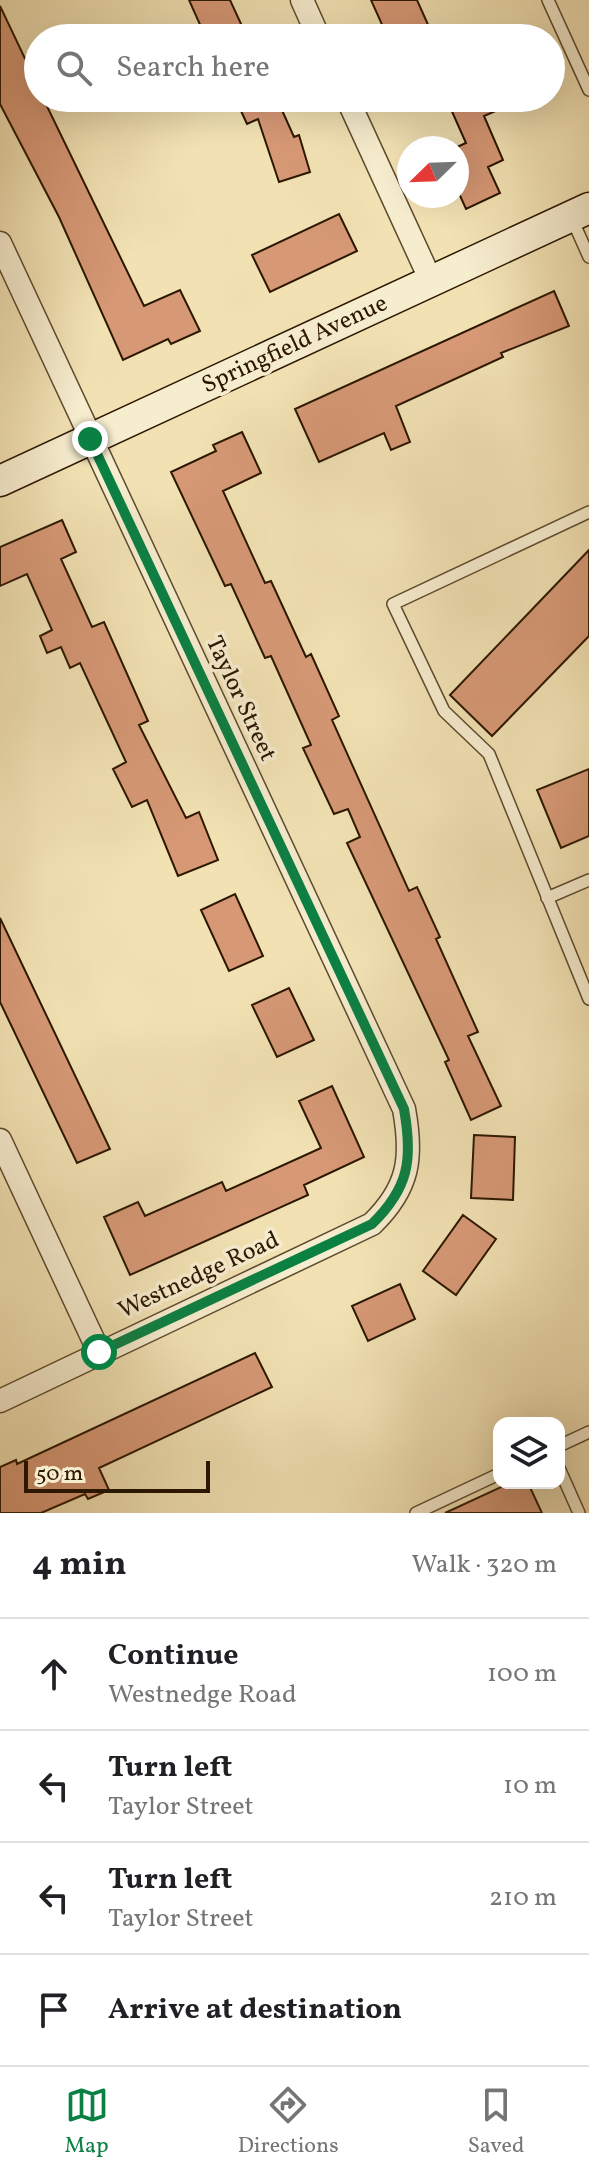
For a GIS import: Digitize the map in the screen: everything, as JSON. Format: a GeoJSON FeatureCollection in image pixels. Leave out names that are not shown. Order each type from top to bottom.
{"type":"FeatureCollection","features":[{"type":"Feature","properties":{"kind":"street"},"geometry":{"type":"LineString","coordinates":[[302,0],[313,24]]}},
{"type":"Feature","properties":{"kind":"street"},"geometry":{"type":"LineString","coordinates":[[353,112],[432,283]]}},
{"type":"Feature","properties":{"kind":"street","name":"Springfield Avenue"},"geometry":{"type":"LineString","coordinates":[[0,481],[580,213]]}},
{"type":"Feature","properties":{"kind":"street","name":"Taylor Street"},"geometry":{"type":"LineString","coordinates":[[0,243],[404,1109],[410,1141],[404,1182]]}},
{"type":"Feature","properties":{"kind":"street"},"geometry":{"type":"LineString","coordinates":[[0,1140],[99,1352]]}},
{"type":"Feature","properties":{"kind":"street","name":"Westnedge Road"},"geometry":{"type":"LineString","coordinates":[[0,1401],[372,1224],[393,1204],[404,1182]]}},
{"type":"Feature","properties":{"kind":"lane"},"geometry":{"type":"LineString","coordinates":[[548,0],[559,24]]}},
{"type":"Feature","properties":{"kind":"lane"},"geometry":{"type":"LineString","coordinates":[[565,37],[589,90]]}},
{"type":"Feature","properties":{"kind":"lane"},"geometry":{"type":"LineString","coordinates":[[580,213],[589,257]]}},
{"type":"Feature","properties":{"kind":"lane"},"geometry":{"type":"LineString","coordinates":[[589,512],[393,604],[444,711],[489,754],[589,999]]}},
{"type":"Feature","properties":{"kind":"lane"},"geometry":{"type":"LineString","coordinates":[[547,898],[589,880]]}},
{"type":"Feature","properties":{"kind":"lane"},"geometry":{"type":"LineString","coordinates":[[565,1443],[589,1432]]}},
{"type":"Feature","properties":{"kind":"lane"},"geometry":{"type":"LineString","coordinates":[[416,1513],[493,1477]]}},
{"type":"Feature","properties":{"kind":"lane"},"geometry":{"type":"LineString","coordinates":[[565,1482],[579,1513]]}},
{"type":"Feature","properties":{"kind":"building"},"geometry":{"type":"Polygon","coordinates":[[[189,0],[230,0],[241,24],[200,24],[189,0]]]}},
{"type":"Feature","properties":{"kind":"building"},"geometry":{"type":"Polygon","coordinates":[[[371,0],[417,0],[428,24],[382,24],[371,0]]]}},
{"type":"Feature","properties":{"kind":"building"},"geometry":{"type":"Polygon","coordinates":[[[0,6],[24,57],[24,112],[50,112],[144,306],[180,290],[200,331],[171,344],[168,339],[123,360],[59,217],[0,104],[0,6]]]}},
{"type":"Feature","properties":{"kind":"building"},"geometry":{"type":"Polygon","coordinates":[[[241,112],[283,112],[294,137],[299,135],[310,172],[279,182],[258,119],[247,124],[241,112]]]}},
{"type":"Feature","properties":{"kind":"building"},"geometry":{"type":"Polygon","coordinates":[[[452,112],[493,112],[484,116],[503,160],[488,167],[500,193],[469,208],[469,136],[463,136],[452,112]]]}},
{"type":"Feature","properties":{"kind":"building"},"geometry":{"type":"Polygon","coordinates":[[[339,214],[357,251],[270,292],[252,255],[339,214]]]}},
{"type":"Feature","properties":{"kind":"building"},"geometry":{"type":"Polygon","coordinates":[[[554,291],[569,326],[501,353],[503,357],[396,406],[410,442],[391,450],[384,433],[319,462],[295,409],[554,291]]]}},
{"type":"Feature","properties":{"kind":"building"},"geometry":{"type":"Polygon","coordinates":[[[242,432],[261,473],[223,491],[265,583],[271,581],[306,657],[311,654],[339,716],[332,720],[409,891],[417,887],[440,937],[436,939],[478,1032],[468,1036],[501,1106],[471,1120],[445,1062],[449,1060],[347,843],[360,837],[348,809],[334,814],[303,748],[311,745],[271,656],[265,658],[231,584],[225,586],[171,472],[216,451],[213,445],[242,432]]]}},
{"type":"Feature","properties":{"kind":"building"},"geometry":{"type":"Polygon","coordinates":[[[62,520],[76,552],[61,559],[92,627],[104,622],[148,721],[139,725],[186,818],[199,812],[218,860],[178,876],[147,800],[132,807],[113,769],[126,762],[80,663],[70,668],[61,647],[47,653],[40,636],[52,630],[27,574],[0,586],[0,547],[62,520]]]}},
{"type":"Feature","properties":{"kind":"building"},"geometry":{"type":"Polygon","coordinates":[[[589,550],[589,636],[492,736],[450,695],[589,550]]]}},
{"type":"Feature","properties":{"kind":"building"},"geometry":{"type":"Polygon","coordinates":[[[589,769],[589,836],[561,848],[537,790],[589,769]]]}},
{"type":"Feature","properties":{"kind":"building"},"geometry":{"type":"Polygon","coordinates":[[[235,894],[263,956],[229,971],[201,910],[235,894]]]}},
{"type":"Feature","properties":{"kind":"building"},"geometry":{"type":"Polygon","coordinates":[[[0,918],[110,1149],[77,1163],[0,1002],[0,918]]]}},
{"type":"Feature","properties":{"kind":"building"},"geometry":{"type":"Polygon","coordinates":[[[289,988],[314,1040],[277,1057],[252,1005],[289,988]]]}},
{"type":"Feature","properties":{"kind":"building"},"geometry":{"type":"Polygon","coordinates":[[[332,1086],[364,1157],[304,1185],[308,1195],[130,1275],[104,1217],[138,1202],[145,1216],[222,1182],[226,1191],[321,1148],[299,1101],[332,1086]]]}},
{"type":"Feature","properties":{"kind":"building"},"geometry":{"type":"Polygon","coordinates":[[[474,1135],[515,1137],[513,1200],[471,1198],[474,1135]]]}},
{"type":"Feature","properties":{"kind":"building"},"geometry":{"type":"Polygon","coordinates":[[[463,1215],[496,1239],[456,1295],[423,1271],[463,1215]]]}},
{"type":"Feature","properties":{"kind":"building"},"geometry":{"type":"Polygon","coordinates":[[[400,1284],[415,1319],[368,1341],[352,1306],[400,1284]]]}},
{"type":"Feature","properties":{"kind":"building"},"geometry":{"type":"Polygon","coordinates":[[[255,1353],[272,1387],[99,1468],[109,1490],[88,1499],[85,1494],[41,1513],[0,1513],[0,1467],[16,1460],[17,1464],[255,1353]]]}},
{"type":"Feature","properties":{"kind":"building"},"geometry":{"type":"Polygon","coordinates":[[[497,1489],[531,1489],[542,1513],[445,1513],[497,1489]]]}},
{"type":"Feature","properties":{"kind":"route"},"geometry":{"type":"LineString","coordinates":[[90,439],[404,1109],[410,1141],[404,1182],[393,1204],[372,1224],[99,1352]]}}]}
